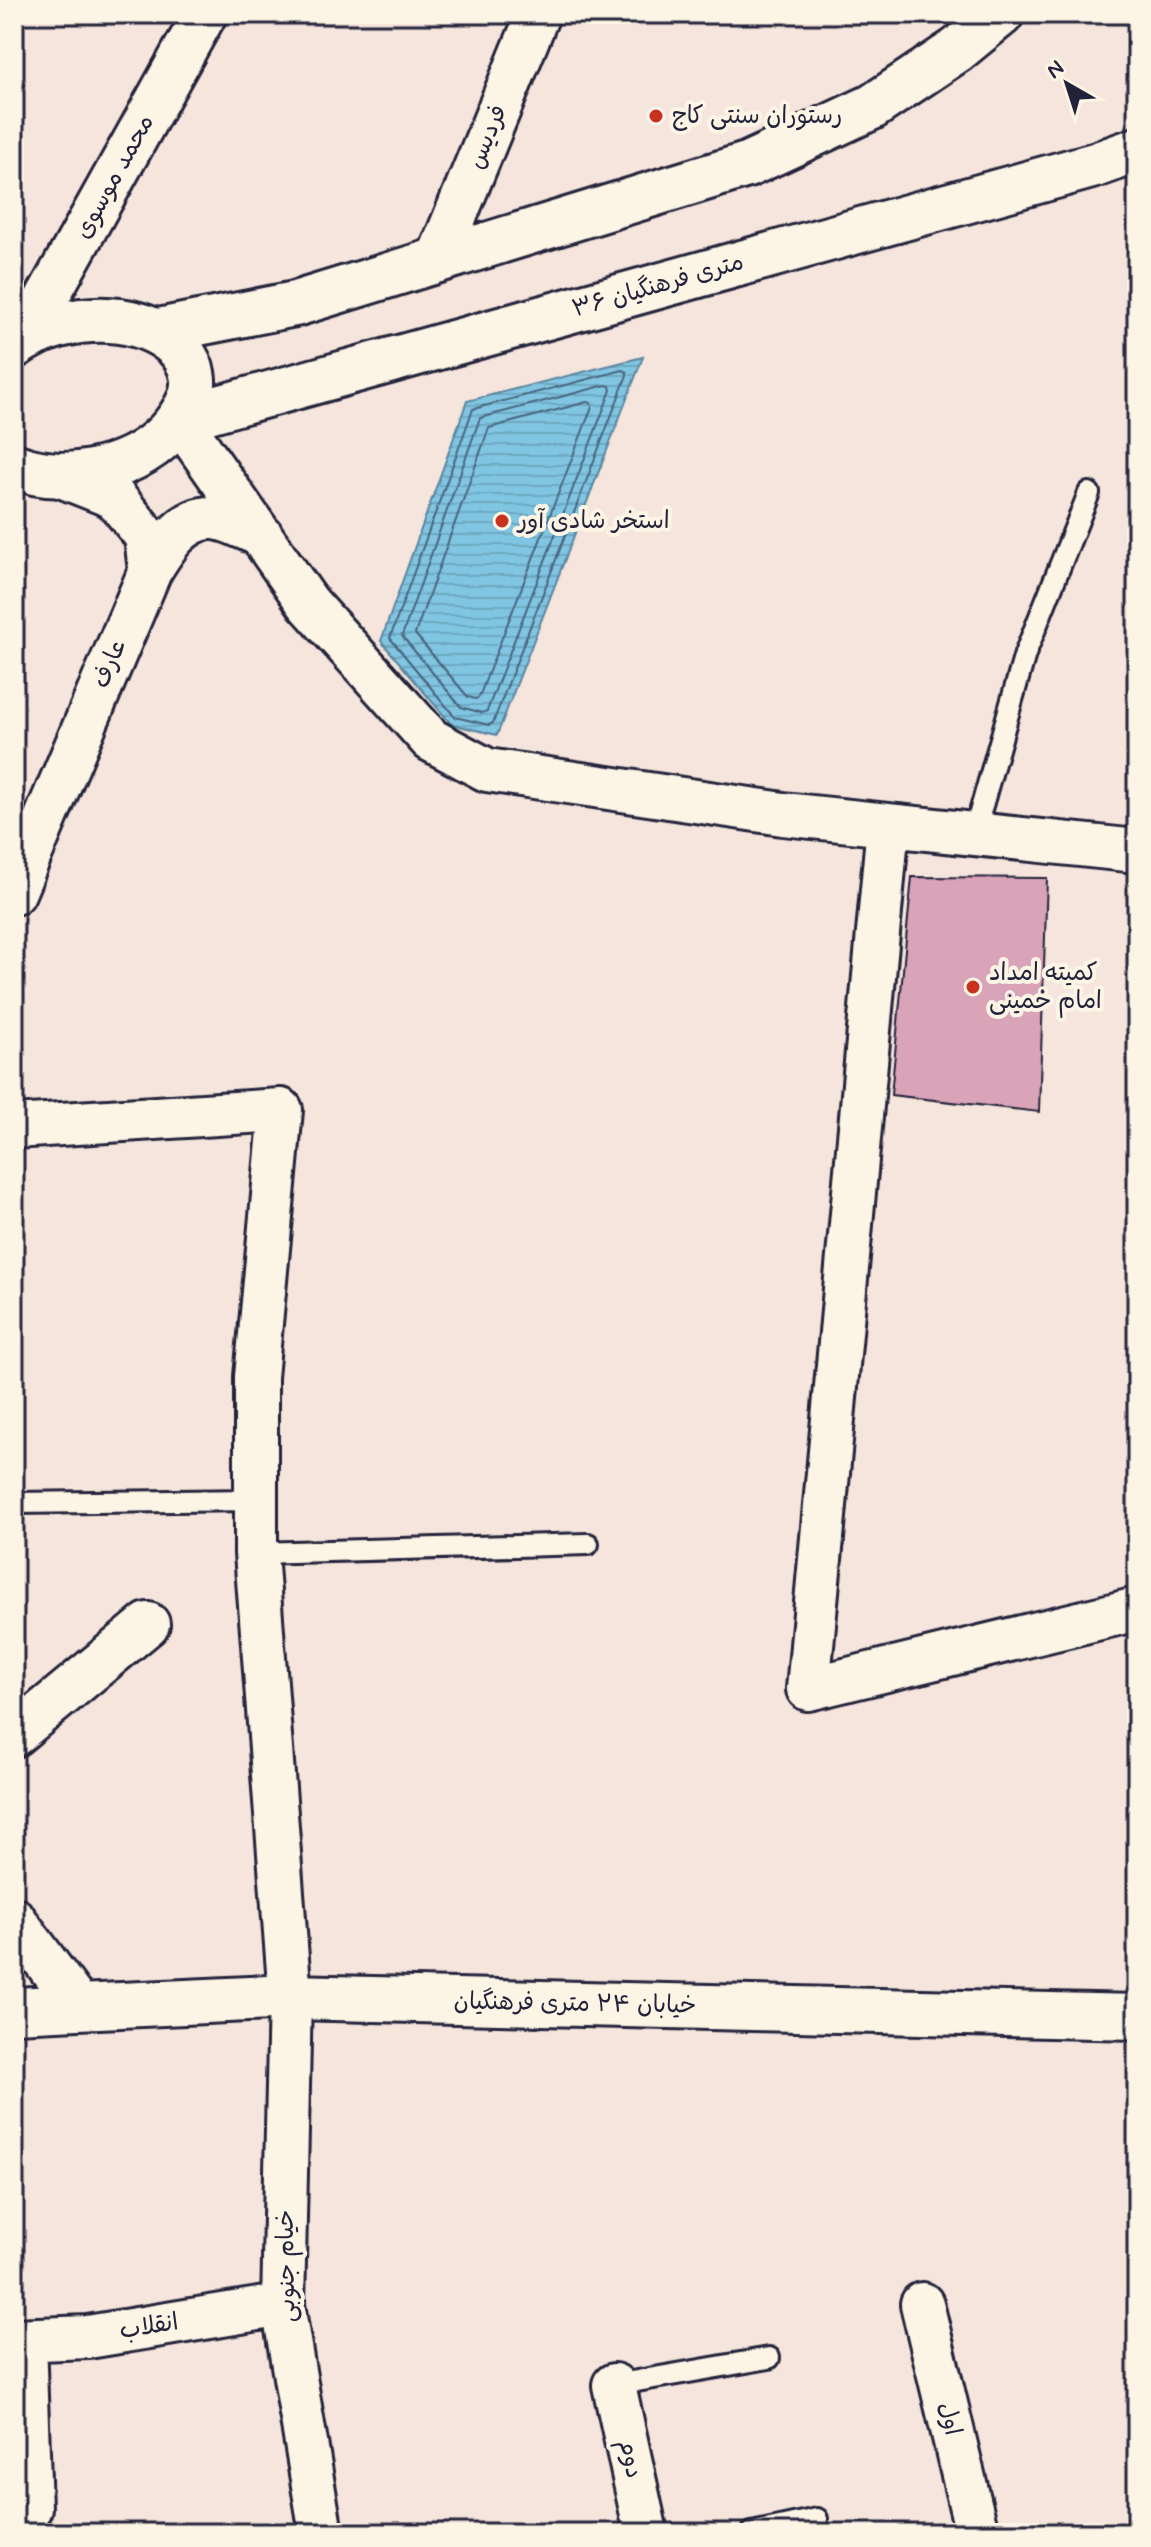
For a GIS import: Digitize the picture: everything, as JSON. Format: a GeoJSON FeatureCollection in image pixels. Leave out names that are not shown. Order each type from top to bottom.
{"type":"FeatureCollection","features":[{"type":"Feature","properties":{"kind":"main road"},"geometry":{"type":"LineString","coordinates":[[158,331],[295,304],[747,165],[872,107],[957,50],[1001,14]]}},
{"type":"Feature","properties":{"kind":"main road","name":"۳۶ متری فرهنگیان"},"geometry":{"type":"LineString","coordinates":[[179,419],[1116,166],[1137,150]]}},
{"type":"Feature","properties":{"kind":"main road"},"geometry":{"type":"LineString","coordinates":[[14,466],[56,474],[84,473],[140,455],[163,439],[179,419],[190,401],[193,380],[189,362],[176,345],[158,331],[136,323],[108,319],[79,321],[17,339]]}},
{"type":"Feature","properties":{"kind":"main road","name":"خیابان ۲۴ متری فرهنگیان"},"geometry":{"type":"LineString","coordinates":[[14,2010],[290,1997],[1137,2017]]}},
{"type":"Feature","properties":{"kind":"street","name":"محمد موسوی"},"geometry":{"type":"LineString","coordinates":[[17,339],[205,14]]}},
{"type":"Feature","properties":{"kind":"street","name":"فردیس"},"geometry":{"type":"LineString","coordinates":[[437,261],[538,14]]}},
{"type":"Feature","properties":{"kind":"street"},"geometry":{"type":"LineString","coordinates":[[179,419],[308,603],[431,740],[487,770],[783,814],[1137,851]]}},
{"type":"Feature","properties":{"kind":"street"},"geometry":{"type":"LineString","coordinates":[[56,474],[114,497],[146,536],[150,571]]}},
{"type":"Feature","properties":{"kind":"street","name":"عارف"},"geometry":{"type":"LineString","coordinates":[[19,870],[150,571],[168,542],[196,519],[216,517],[261,535]]}},
{"type":"Feature","properties":{"kind":"street"},"geometry":{"type":"LineString","coordinates":[[888,825],[808,1689],[1137,1609]]}},
{"type":"Feature","properties":{"kind":"street","name":"خیام جنوبی"},"geometry":{"type":"LineString","coordinates":[[14,1127],[281,1110],[256,1377],[256,1553],[290,1997],[283,2305],[321,2533]]}},
{"type":"Feature","properties":{"kind":"street"},"geometry":{"type":"LineString","coordinates":[[14,1735],[148,1624]]}},
{"type":"Feature","properties":{"kind":"street"},"geometry":{"type":"LineString","coordinates":[[14,1919],[79,2007]]}},
{"type":"Feature","properties":{"kind":"street","name":"اول"},"geometry":{"type":"LineString","coordinates":[[922,2304],[977,2533]]}},
{"type":"Feature","properties":{"kind":"street","name":"انقلاب"},"geometry":{"type":"LineString","coordinates":[[19,2340],[88,2337],[283,2305]]}},
{"type":"Feature","properties":{"kind":"street"},"geometry":{"type":"LineString","coordinates":[[19,2340],[30,2508]]}},
{"type":"Feature","properties":{"kind":"street","name":"دوم"},"geometry":{"type":"LineString","coordinates":[[614,2385],[646,2533]]}},
{"type":"Feature","properties":{"kind":"lane"},"geometry":{"type":"LineString","coordinates":[[974,834],[1025,654],[1089,493]]}},
{"type":"Feature","properties":{"kind":"lane"},"geometry":{"type":"LineString","coordinates":[[14,1503],[255,1500]]}},
{"type":"Feature","properties":{"kind":"lane"},"geometry":{"type":"LineString","coordinates":[[256,1553],[588,1544]]}},
{"type":"Feature","properties":{"kind":"lane"},"geometry":{"type":"LineString","coordinates":[[614,2385],[769,2358]]}},
{"type":"Feature","properties":{"kind":"lane"},"geometry":{"type":"LineString","coordinates":[[752,2533],[817,2519]]}},
{"type":"Feature","properties":{"kind":"water","name":"استخر شادی آور"},"geometry":{"type":"Polygon","coordinates":[[[643,357],[497,735],[451,724],[381,641],[467,401],[643,357]]]}},
{"type":"Feature","properties":{"kind":"building","name":"کمیته امداد امام خمینی"},"geometry":{"type":"Polygon","coordinates":[[[912,877],[1047,878],[1039,1112],[891,1095],[912,877]]]}},
{"type":"Feature","properties":{"kind":"place","name":"رستوران سنتی کاج"},"geometry":{"type":"Point","coordinates":[656,116]}},
{"type":"Feature","properties":{"kind":"place","name":"استخر شادی آور"},"geometry":{"type":"Point","coordinates":[502,521]}},
{"type":"Feature","properties":{"kind":"place","name":"کمیته امداد امام خمینی"},"geometry":{"type":"Point","coordinates":[973,987]}}]}
